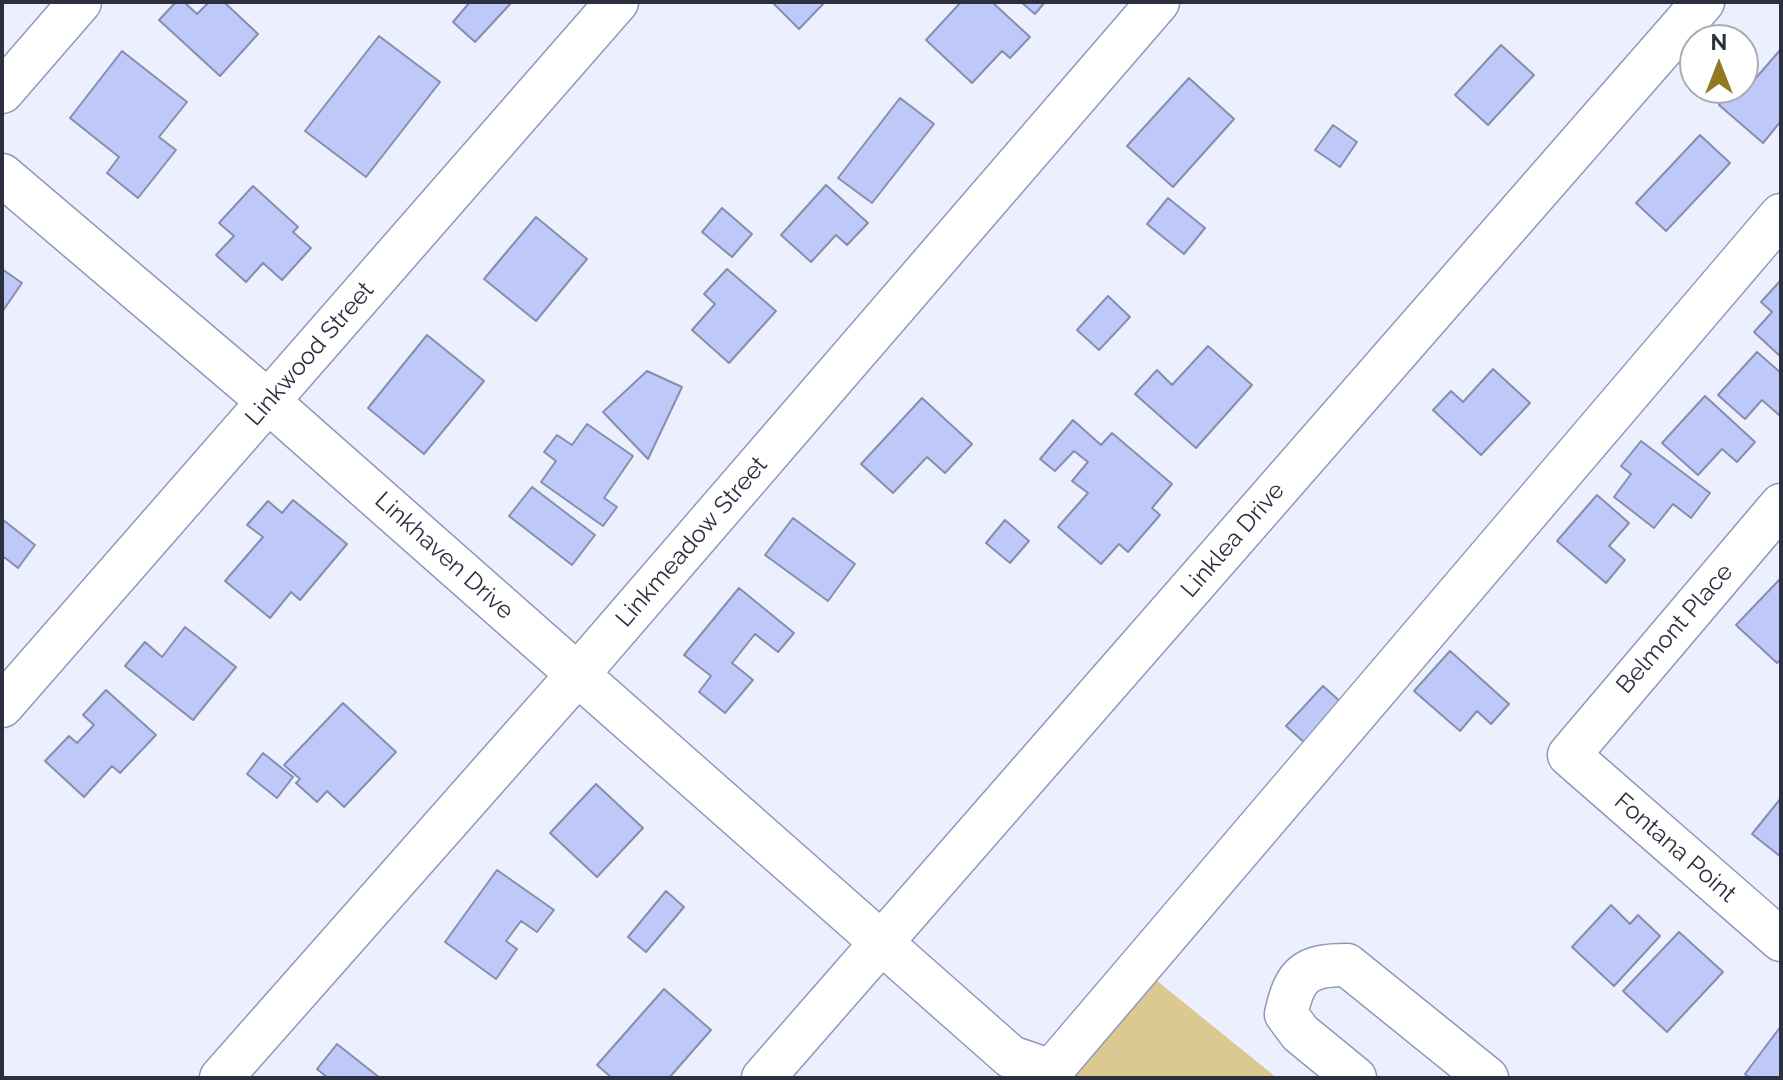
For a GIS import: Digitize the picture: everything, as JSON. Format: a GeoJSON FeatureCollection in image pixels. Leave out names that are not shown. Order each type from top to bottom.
{"type":"FeatureCollection","features":[{"type":"Feature","properties":{"kind":"street"},"geometry":{"type":"LineString","coordinates":[[2,92],[80,2]]}},
{"type":"Feature","properties":{"kind":"street","name":"Linkwood Street"},"geometry":{"type":"LineString","coordinates":[[2,706],[617,2]]}},
{"type":"Feature","properties":{"kind":"street","name":"Linkmeadow Street"},"geometry":{"type":"LineString","coordinates":[[221,1078],[577,675],[1158,2]]}},
{"type":"Feature","properties":{"kind":"street","name":"Linklea Drive"},"geometry":{"type":"LineString","coordinates":[[763,1078],[1703,2]]}},
{"type":"Feature","properties":{"kind":"street","name":"Linkhaven Drive"},"geometry":{"type":"LineString","coordinates":[[2,175],[269,402],[1011,1057],[1048,1074]]}},
{"type":"Feature","properties":{"kind":"street"},"geometry":{"type":"LineString","coordinates":[[1048,1074],[1781,215]]}},
{"type":"Feature","properties":{"kind":"street","name":"Belmont Place"},"geometry":{"type":"LineString","coordinates":[[1569,755],[1781,505]]}},
{"type":"Feature","properties":{"kind":"street","name":"Fontana Point"},"geometry":{"type":"LineString","coordinates":[[1569,755],[1781,940]]}},
{"type":"Feature","properties":{"kind":"street"},"geometry":{"type":"LineString","coordinates":[[1355,1078],[1300,1033],[1286,1014],[1292,988],[1308,972],[1322,965],[1347,965],[1487,1078]]}},
{"type":"Feature","properties":{"kind":"shaded area"},"geometry":{"type":"Polygon","coordinates":[[[1130,959],[1277,1078],[1028,1078],[1130,959]]]}},
{"type":"Feature","properties":{"kind":"building"},"geometry":{"type":"Polygon","coordinates":[[[176,2],[184,2],[197,14],[209,2],[224,2],[258,34],[220,76],[159,20],[176,2]]]}},
{"type":"Feature","properties":{"kind":"building"},"geometry":{"type":"Polygon","coordinates":[[[470,2],[512,2],[475,42],[453,22],[470,2]]]}},
{"type":"Feature","properties":{"kind":"building"},"geometry":{"type":"Polygon","coordinates":[[[772,2],[825,2],[799,29],[772,2]]]}},
{"type":"Feature","properties":{"kind":"building"},"geometry":{"type":"Polygon","coordinates":[[[961,2],[992,2],[1030,37],[1010,58],[1002,51],[972,83],[926,40],[961,2]]]}},
{"type":"Feature","properties":{"kind":"building"},"geometry":{"type":"Polygon","coordinates":[[[1021,2],[1045,2],[1035,14],[1021,2]]]}},
{"type":"Feature","properties":{"kind":"building"},"geometry":{"type":"Polygon","coordinates":[[[379,36],[440,82],[366,177],[305,131],[379,36]]]}},
{"type":"Feature","properties":{"kind":"building"},"geometry":{"type":"Polygon","coordinates":[[[1501,45],[1534,75],[1488,125],[1455,95],[1501,45]]]}},
{"type":"Feature","properties":{"kind":"building"},"geometry":{"type":"Polygon","coordinates":[[[1781,49],[1781,121],[1763,143],[1719,105],[1759,104],[1759,74],[1781,49]]]}},
{"type":"Feature","properties":{"kind":"building"},"geometry":{"type":"Polygon","coordinates":[[[122,51],[187,102],[159,137],[176,150],[138,198],[107,173],[119,157],[70,118],[122,51]]]}},
{"type":"Feature","properties":{"kind":"building"},"geometry":{"type":"Polygon","coordinates":[[[1189,78],[1234,119],[1173,187],[1127,146],[1189,78]]]}},
{"type":"Feature","properties":{"kind":"building"},"geometry":{"type":"Polygon","coordinates":[[[900,98],[934,124],[872,203],[838,178],[900,98]]]}},
{"type":"Feature","properties":{"kind":"building"},"geometry":{"type":"Polygon","coordinates":[[[1333,125],[1357,142],[1340,167],[1315,150],[1333,125]]]}},
{"type":"Feature","properties":{"kind":"building"},"geometry":{"type":"Polygon","coordinates":[[[1700,135],[1730,163],[1666,231],[1636,203],[1700,135]]]}},
{"type":"Feature","properties":{"kind":"building"},"geometry":{"type":"Polygon","coordinates":[[[826,185],[868,223],[847,245],[836,235],[811,262],[781,235],[826,185]]]}},
{"type":"Feature","properties":{"kind":"building"},"geometry":{"type":"Polygon","coordinates":[[[253,186],[298,227],[293,232],[311,248],[282,280],[263,263],[246,282],[216,255],[234,236],[219,223],[253,186]]]}},
{"type":"Feature","properties":{"kind":"building"},"geometry":{"type":"Polygon","coordinates":[[[1168,198],[1205,228],[1184,254],[1147,224],[1168,198]]]}},
{"type":"Feature","properties":{"kind":"building"},"geometry":{"type":"Polygon","coordinates":[[[722,208],[752,234],[732,257],[702,232],[722,208]]]}},
{"type":"Feature","properties":{"kind":"building"},"geometry":{"type":"Polygon","coordinates":[[[536,217],[587,259],[536,321],[484,279],[536,217]]]}},
{"type":"Feature","properties":{"kind":"building"},"geometry":{"type":"Polygon","coordinates":[[[2,269],[22,283],[2,312],[2,269]]]}},
{"type":"Feature","properties":{"kind":"building"},"geometry":{"type":"Polygon","coordinates":[[[727,269],[776,311],[729,363],[692,330],[715,304],[704,294],[727,269]]]}},
{"type":"Feature","properties":{"kind":"building"},"geometry":{"type":"Polygon","coordinates":[[[1781,280],[1781,357],[1754,332],[1772,312],[1761,302],[1781,280]]]}},
{"type":"Feature","properties":{"kind":"building"},"geometry":{"type":"Polygon","coordinates":[[[1108,296],[1130,317],[1099,350],[1077,330],[1108,296]]]}},
{"type":"Feature","properties":{"kind":"building"},"geometry":{"type":"Polygon","coordinates":[[[427,335],[484,381],[424,454],[368,408],[427,335]]]}},
{"type":"Feature","properties":{"kind":"building"},"geometry":{"type":"Polygon","coordinates":[[[1208,346],[1252,385],[1196,448],[1135,394],[1157,370],[1172,385],[1208,346]]]}},
{"type":"Feature","properties":{"kind":"building"},"geometry":{"type":"Polygon","coordinates":[[[1757,352],[1781,373],[1781,413],[1779,415],[1762,400],[1745,419],[1718,395],[1757,352]]]}},
{"type":"Feature","properties":{"kind":"building"},"geometry":{"type":"Polygon","coordinates":[[[1493,369],[1530,403],[1481,455],[1433,410],[1451,391],[1463,402],[1493,369]]]}},
{"type":"Feature","properties":{"kind":"building"},"geometry":{"type":"Polygon","coordinates":[[[647,371],[682,387],[648,459],[603,412],[647,371]]]}},
{"type":"Feature","properties":{"kind":"building"},"geometry":{"type":"Polygon","coordinates":[[[1705,396],[1755,442],[1737,462],[1722,449],[1698,475],[1662,443],[1705,396]]]}},
{"type":"Feature","properties":{"kind":"building"},"geometry":{"type":"Polygon","coordinates":[[[922,398],[972,444],[945,473],[927,457],[893,493],[861,464],[922,398]]]}},
{"type":"Feature","properties":{"kind":"building"},"geometry":{"type":"Polygon","coordinates":[[[1073,420],[1101,445],[1112,433],[1172,484],[1152,508],[1160,515],[1128,552],[1119,544],[1101,564],[1058,527],[1088,493],[1072,481],[1088,462],[1074,451],[1055,471],[1040,459],[1073,420]]]}},
{"type":"Feature","properties":{"kind":"building"},"geometry":{"type":"Polygon","coordinates":[[[587,424],[633,456],[604,498],[617,507],[603,526],[541,482],[556,461],[544,452],[557,435],[572,445],[587,424]]]}},
{"type":"Feature","properties":{"kind":"building"},"geometry":{"type":"Polygon","coordinates":[[[1641,441],[1710,493],[1691,518],[1673,504],[1654,528],[1614,497],[1631,474],[1621,466],[1641,441]]]}},
{"type":"Feature","properties":{"kind":"building"},"geometry":{"type":"Polygon","coordinates":[[[532,487],[595,535],[572,565],[509,516],[532,487]]]}},
{"type":"Feature","properties":{"kind":"building"},"geometry":{"type":"Polygon","coordinates":[[[1597,495],[1629,523],[1609,546],[1625,560],[1606,583],[1557,541],[1597,495]]]}},
{"type":"Feature","properties":{"kind":"building"},"geometry":{"type":"Polygon","coordinates":[[[293,500],[347,544],[300,600],[291,592],[270,618],[225,581],[263,537],[247,525],[268,501],[282,513],[293,500]]]}},
{"type":"Feature","properties":{"kind":"building"},"geometry":{"type":"Polygon","coordinates":[[[793,518],[855,564],[828,601],[765,555],[793,518]]]}},
{"type":"Feature","properties":{"kind":"building"},"geometry":{"type":"Polygon","coordinates":[[[2,519],[35,545],[18,568],[4,557],[2,560],[2,519]]]}},
{"type":"Feature","properties":{"kind":"building"},"geometry":{"type":"Polygon","coordinates":[[[1005,520],[1029,541],[1010,563],[986,543],[1005,520]]]}},
{"type":"Feature","properties":{"kind":"building"},"geometry":{"type":"Polygon","coordinates":[[[1781,578],[1781,659],[1777,663],[1736,625],[1781,578]]]}},
{"type":"Feature","properties":{"kind":"building"},"geometry":{"type":"Polygon","coordinates":[[[739,588],[794,633],[778,652],[755,634],[732,663],[753,680],[725,713],[699,692],[711,676],[684,655],[739,588]]]}},
{"type":"Feature","properties":{"kind":"building"},"geometry":{"type":"Polygon","coordinates":[[[185,627],[236,667],[193,720],[125,666],[145,642],[162,657],[185,627]]]}},
{"type":"Feature","properties":{"kind":"building"},"geometry":{"type":"Polygon","coordinates":[[[1450,651],[1509,704],[1491,724],[1477,711],[1460,731],[1414,691],[1450,651]]]}},
{"type":"Feature","properties":{"kind":"building"},"geometry":{"type":"Polygon","coordinates":[[[1323,686],[1343,704],[1306,744],[1286,726],[1323,686]]]}},
{"type":"Feature","properties":{"kind":"building"},"geometry":{"type":"Polygon","coordinates":[[[106,690],[156,735],[120,773],[112,766],[84,797],[45,761],[69,736],[77,743],[94,725],[83,715],[106,690]]]}},
{"type":"Feature","properties":{"kind":"building"},"geometry":{"type":"Polygon","coordinates":[[[343,703],[396,752],[344,807],[327,791],[317,802],[296,783],[300,779],[284,765],[343,703]]]}},
{"type":"Feature","properties":{"kind":"building"},"geometry":{"type":"Polygon","coordinates":[[[263,753],[293,777],[277,798],[247,774],[263,753]]]}},
{"type":"Feature","properties":{"kind":"building"},"geometry":{"type":"Polygon","coordinates":[[[596,784],[643,828],[597,877],[550,833],[596,784]]]}},
{"type":"Feature","properties":{"kind":"building"},"geometry":{"type":"Polygon","coordinates":[[[1781,798],[1781,857],[1752,834],[1781,798]]]}},
{"type":"Feature","properties":{"kind":"building"},"geometry":{"type":"Polygon","coordinates":[[[497,870],[554,910],[537,932],[521,921],[506,941],[517,949],[496,979],[445,942],[497,870]]]}},
{"type":"Feature","properties":{"kind":"building"},"geometry":{"type":"Polygon","coordinates":[[[666,891],[684,907],[646,952],[628,937],[666,891]]]}},
{"type":"Feature","properties":{"kind":"building"},"geometry":{"type":"Polygon","coordinates":[[[1611,905],[1630,924],[1638,915],[1660,936],[1614,986],[1572,947],[1611,905]]]}},
{"type":"Feature","properties":{"kind":"building"},"geometry":{"type":"Polygon","coordinates":[[[1679,932],[1723,972],[1667,1032],[1623,991],[1679,932]]]}},
{"type":"Feature","properties":{"kind":"building"},"geometry":{"type":"Polygon","coordinates":[[[664,989],[711,1030],[669,1078],[612,1078],[597,1065],[664,989]]]}},
{"type":"Feature","properties":{"kind":"building"},"geometry":{"type":"Polygon","coordinates":[[[1781,1026],[1781,1078],[1750,1078],[1745,1074],[1781,1026]]]}},
{"type":"Feature","properties":{"kind":"building"},"geometry":{"type":"Polygon","coordinates":[[[337,1044],[380,1078],[328,1078],[317,1069],[337,1044]]]}}]}
